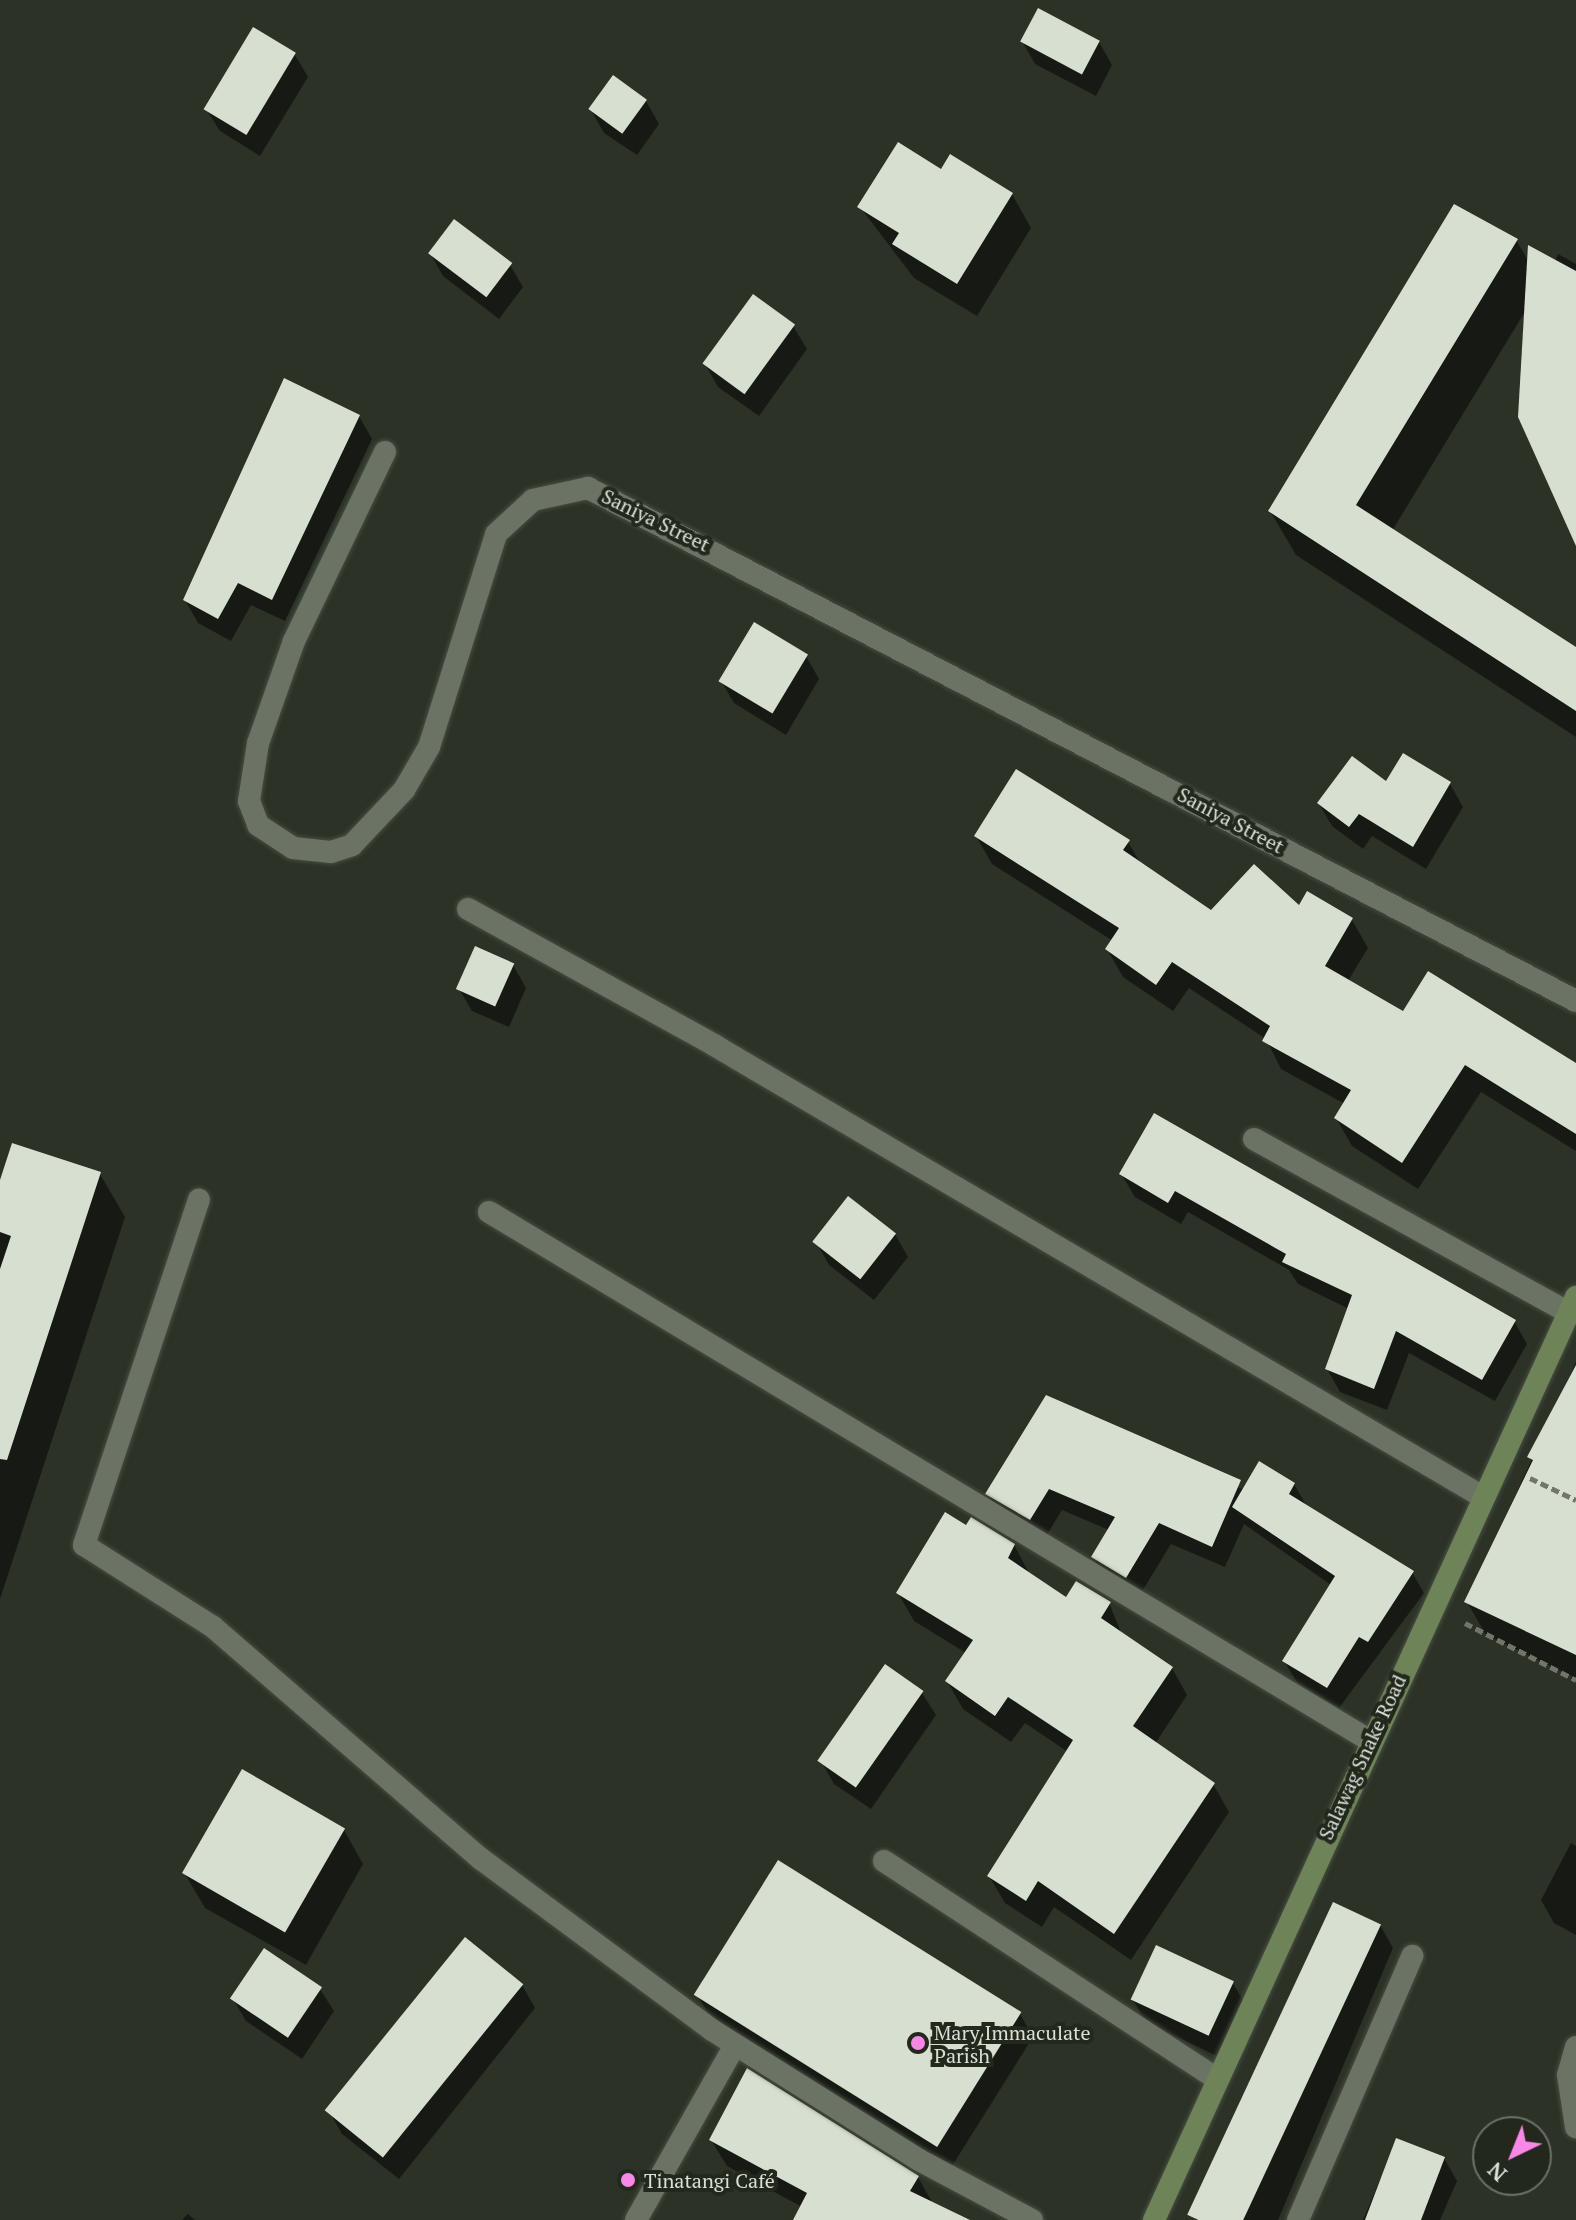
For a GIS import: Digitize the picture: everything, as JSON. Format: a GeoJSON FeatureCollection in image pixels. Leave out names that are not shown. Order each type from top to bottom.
{"type":"FeatureCollection","features":[{"type":"Feature","properties":{"kind":"main road","name":"Salawag Snake Road"},"geometry":{"type":"LineString","coordinates":[[1154,2220],[1369,1740],[1572,1305]]}},
{"type":"Feature","properties":{"kind":"street","name":"Saniya Street"},"geometry":{"type":"LineString","coordinates":[[385,452],[294,641],[258,743],[249,801],[258,825],[293,848],[331,852],[352,845],[404,790],[429,747],[496,534],[533,500],[588,488],[1576,1001]]}},
{"type":"Feature","properties":{"kind":"street"},"geometry":{"type":"LineString","coordinates":[[468,909],[714,1045],[1483,1497]]}},
{"type":"Feature","properties":{"kind":"street"},"geometry":{"type":"LineString","coordinates":[[1254,1139],[1572,1305]]}},
{"type":"Feature","properties":{"kind":"street"},"geometry":{"type":"LineString","coordinates":[[199,1200],[84,1545],[213,1627],[481,1859],[735,2045],[1032,2220]]}},
{"type":"Feature","properties":{"kind":"street"},"geometry":{"type":"LineString","coordinates":[[489,1212],[1369,1740]]}},
{"type":"Feature","properties":{"kind":"street"},"geometry":{"type":"LineString","coordinates":[[884,1861],[1217,2079]]}},
{"type":"Feature","properties":{"kind":"street"},"geometry":{"type":"LineString","coordinates":[[1298,2220],[1412,1956]]}},
{"type":"Feature","properties":{"kind":"street"},"geometry":{"type":"LineString","coordinates":[[636,2220],[735,2045]]}},
{"type":"Feature","properties":{"kind":"street"},"geometry":{"type":"LineString","coordinates":[[1576,2047],[1568,2075],[1576,2127]]}},
{"type":"Feature","properties":{"kind":"path"},"geometry":{"type":"LineString","coordinates":[[1530,1477],[1576,1500]]}},
{"type":"Feature","properties":{"kind":"path"},"geometry":{"type":"LineString","coordinates":[[1465,1623],[1576,1680]]}},
{"type":"Feature","properties":{"kind":"building"},"geometry":{"type":"Polygon","coordinates":[[[1038,8],[1100,41],[1082,74],[1020,42],[1038,8]]]}},
{"type":"Feature","properties":{"kind":"building"},"geometry":{"type":"Polygon","coordinates":[[[253,27],[296,53],[246,135],[204,109],[253,27]]]}},
{"type":"Feature","properties":{"kind":"building"},"geometry":{"type":"Polygon","coordinates":[[[613,75],[647,100],[622,134],[588,109],[613,75]]]}},
{"type":"Feature","properties":{"kind":"building"},"geometry":{"type":"Polygon","coordinates":[[[898,142],[941,169],[950,154],[1013,193],[957,284],[892,244],[899,233],[857,207],[898,142]]]}},
{"type":"Feature","properties":{"kind":"building"},"geometry":{"type":"Polygon","coordinates":[[[1454,204],[1518,239],[1356,505],[1576,647],[1576,711],[1268,511],[1454,204]]]}},
{"type":"Feature","properties":{"kind":"building"},"geometry":{"type":"Polygon","coordinates":[[[454,219],[512,263],[486,297],[428,253],[454,219]]]}},
{"type":"Feature","properties":{"kind":"building"},"geometry":{"type":"Polygon","coordinates":[[[1528,245],[1576,271],[1576,546],[1518,417],[1528,245]]]}},
{"type":"Feature","properties":{"kind":"building"},"geometry":{"type":"Polygon","coordinates":[[[753,294],[795,325],[745,394],[702,364],[753,294]]]}},
{"type":"Feature","properties":{"kind":"building"},"geometry":{"type":"Polygon","coordinates":[[[284,378],[360,415],[272,600],[238,583],[218,619],[183,600],[284,378]]]}},
{"type":"Feature","properties":{"kind":"building"},"geometry":{"type":"Polygon","coordinates":[[[754,622],[808,654],[772,714],[718,681],[754,622]]]}},
{"type":"Feature","properties":{"kind":"building"},"geometry":{"type":"Polygon","coordinates":[[[1403,753],[1451,782],[1413,847],[1359,814],[1349,827],[1317,803],[1352,756],[1386,781],[1403,753]]]}},
{"type":"Feature","properties":{"kind":"building"},"geometry":{"type":"Polygon","coordinates":[[[1016,769],[1130,840],[1123,850],[1211,910],[1254,864],[1299,905],[1307,891],[1353,918],[1325,966],[1403,1011],[1428,971],[1576,1063],[1576,1134],[1465,1065],[1402,1163],[1334,1118],[1351,1090],[1262,1041],[1270,1026],[1172,962],[1156,985],[1105,949],[1119,928],[974,836],[1016,769]]]}},
{"type":"Feature","properties":{"kind":"building"},"geometry":{"type":"Polygon","coordinates":[[[475,946],[514,963],[495,1006],[456,989],[475,946]]]}},
{"type":"Feature","properties":{"kind":"building"},"geometry":{"type":"Polygon","coordinates":[[[1154,1113],[1516,1320],[1482,1380],[1396,1331],[1374,1389],[1325,1369],[1352,1295],[1282,1262],[1286,1254],[1175,1191],[1168,1203],[1119,1174],[1154,1113]]]}},
{"type":"Feature","properties":{"kind":"building"},"geometry":{"type":"Polygon","coordinates":[[[12,1143],[101,1172],[7,1460],[0,1459],[0,1269],[11,1236],[0,1232],[0,1180],[12,1143]]]}},
{"type":"Feature","properties":{"kind":"building"},"geometry":{"type":"Polygon","coordinates":[[[848,1196],[896,1234],[860,1279],[812,1242],[848,1196]]]}},
{"type":"Feature","properties":{"kind":"building"},"geometry":{"type":"Polygon","coordinates":[[[1576,1365],[1576,1655],[1464,1602],[1533,1460],[1527,1457],[1576,1365]]]}},
{"type":"Feature","properties":{"kind":"building"},"geometry":{"type":"Polygon","coordinates":[[[1046,1395],[1241,1480],[1212,1547],[1159,1523],[1126,1578],[1091,1557],[1115,1517],[1049,1489],[1030,1520],[985,1494],[1046,1395]]]}},
{"type":"Feature","properties":{"kind":"building"},"geometry":{"type":"Polygon","coordinates":[[[1259,1461],[1295,1483],[1289,1494],[1414,1571],[1368,1642],[1359,1637],[1327,1688],[1282,1661],[1335,1576],[1232,1507],[1259,1461]]]}},
{"type":"Feature","properties":{"kind":"building"},"geometry":{"type":"Polygon","coordinates":[[[945,1512],[966,1525],[971,1517],[1015,1544],[1008,1558],[1066,1597],[1076,1581],[1111,1602],[1101,1618],[1173,1667],[1133,1726],[1215,1783],[1114,1934],[1038,1881],[1026,1901],[987,1876],[1073,1740],[1008,1697],[995,1716],[945,1681],[973,1640],[896,1593],[945,1512]]]}},
{"type":"Feature","properties":{"kind":"building"},"geometry":{"type":"Polygon","coordinates":[[[885,1664],[924,1691],[856,1788],[817,1761],[885,1664]]]}},
{"type":"Feature","properties":{"kind":"building"},"geometry":{"type":"Polygon","coordinates":[[[242,1769],[345,1828],[285,1932],[182,1873],[242,1769]]]}},
{"type":"Feature","properties":{"kind":"building"},"geometry":{"type":"Polygon","coordinates":[[[778,1860],[1021,2012],[937,2147],[694,1995],[778,1860]]]}},
{"type":"Feature","properties":{"kind":"building"},"geometry":{"type":"Polygon","coordinates":[[[1333,1902],[1381,1924],[1243,2220],[1199,2220],[1187,2215],[1333,1902]]]}},
{"type":"Feature","properties":{"kind":"building"},"geometry":{"type":"Polygon","coordinates":[[[465,1937],[523,1984],[383,2158],[325,2110],[465,1937]]]}},
{"type":"Feature","properties":{"kind":"building"},"geometry":{"type":"Polygon","coordinates":[[[1156,1945],[1234,1981],[1209,2036],[1131,1999],[1156,1945]]]}},
{"type":"Feature","properties":{"kind":"building"},"geometry":{"type":"Polygon","coordinates":[[[264,1948],[322,1987],[288,2038],[230,1999],[264,1948]]]}},
{"type":"Feature","properties":{"kind":"building"},"geometry":{"type":"Polygon","coordinates":[[[747,2068],[919,2176],[910,2191],[970,2220],[793,2220],[807,2193],[709,2140],[747,2068]]]}},
{"type":"Feature","properties":{"kind":"building"},"geometry":{"type":"Polygon","coordinates":[[[1396,2138],[1445,2157],[1421,2220],[1365,2220],[1396,2138]]]}},
{"type":"Feature","properties":{"kind":"place","name":"Mary Immaculate Parish"},"geometry":{"type":"Point","coordinates":[918,2043]}},
{"type":"Feature","properties":{"kind":"place","name":"Tinatangi Café"},"geometry":{"type":"Point","coordinates":[628,2180]}}]}
